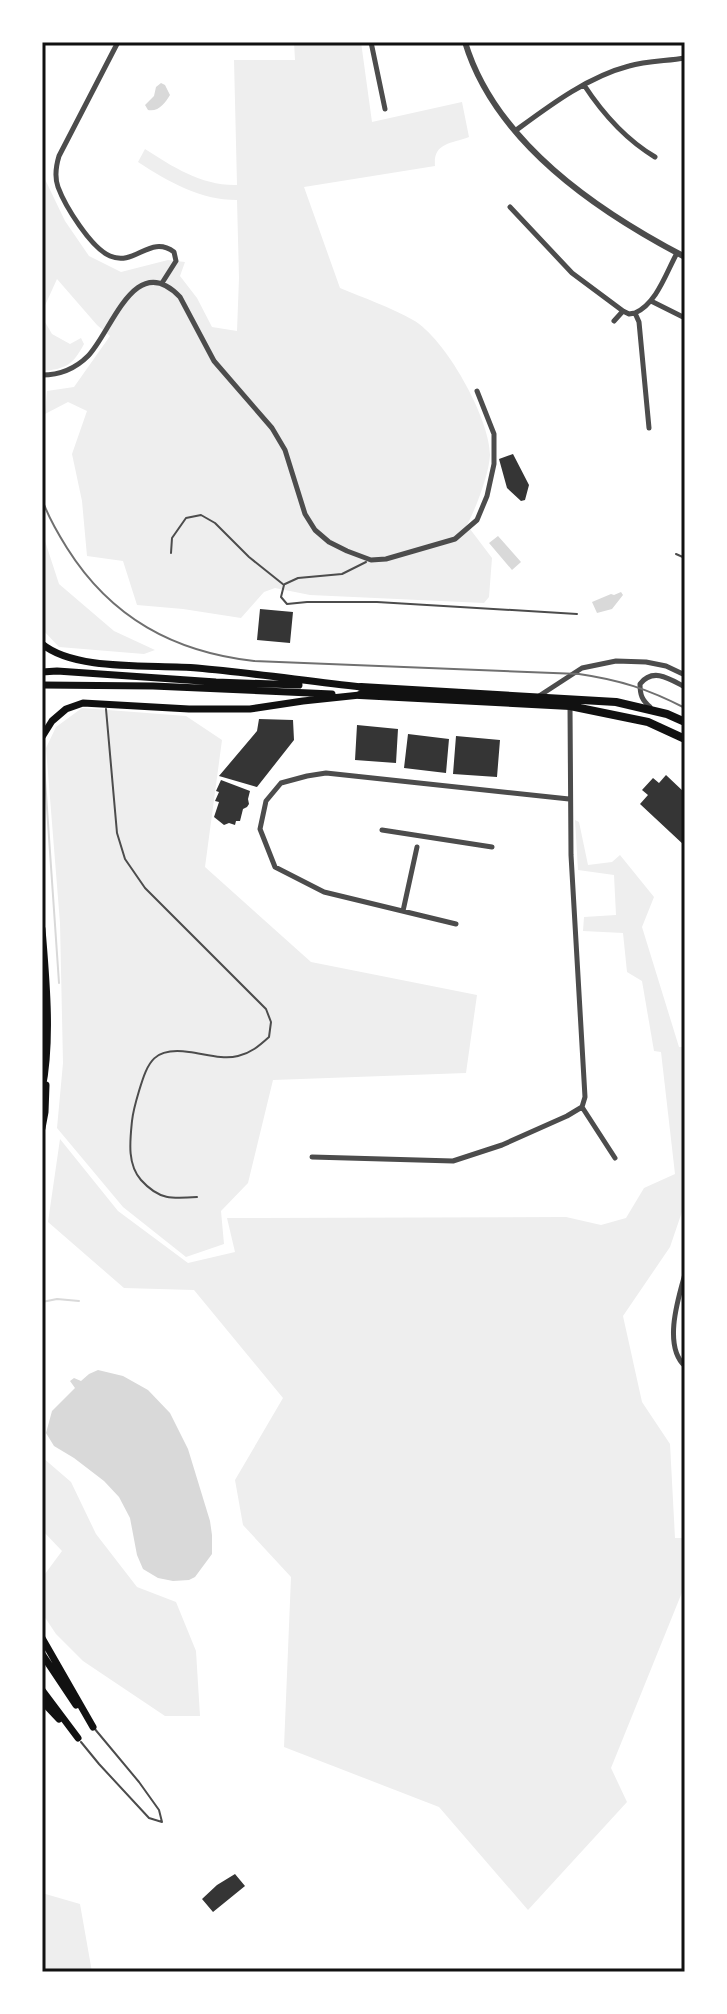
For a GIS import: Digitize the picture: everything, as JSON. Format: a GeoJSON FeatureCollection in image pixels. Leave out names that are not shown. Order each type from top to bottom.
{"type":"FeatureCollection","features":[{"type":"Feature","properties":{"kind":"highway"},"geometry":{"type":"LineString","coordinates":[[361,691],[538,696],[616,702],[667,714],[685,722]]}},
{"type":"Feature","properties":{"kind":"highway"},"geometry":{"type":"LineString","coordinates":[[361,691],[570,706],[648,722],[685,739]]}},
{"type":"Feature","properties":{"kind":"main road"},"geometry":{"type":"LineString","coordinates":[[42,644],[59,655],[81,661],[195,668],[361,691]]}},
{"type":"Feature","properties":{"kind":"main road"},"geometry":{"type":"LineString","coordinates":[[42,672],[361,691]]}},
{"type":"Feature","properties":{"kind":"main road"},"geometry":{"type":"LineString","coordinates":[[42,685],[361,691]]}},
{"type":"Feature","properties":{"kind":"main road"},"geometry":{"type":"LineString","coordinates":[[42,737],[52,721],[66,709],[83,703],[250,709],[361,691]]}},
{"type":"Feature","properties":{"kind":"main road"},"geometry":{"type":"LineString","coordinates":[[42,929],[46,986],[45,1112],[42,1128]]}},
{"type":"Feature","properties":{"kind":"main road"},"geometry":{"type":"LineString","coordinates":[[42,1089],[46,1071]]}},
{"type":"Feature","properties":{"kind":"main road"},"geometry":{"type":"LineString","coordinates":[[42,1638],[93,1727]]}},
{"type":"Feature","properties":{"kind":"main road"},"geometry":{"type":"LineString","coordinates":[[42,1654],[93,1727]]}},
{"type":"Feature","properties":{"kind":"main road"},"geometry":{"type":"LineString","coordinates":[[42,1690],[78,1738]]}},
{"type":"Feature","properties":{"kind":"main road"},"geometry":{"type":"LineString","coordinates":[[42,1701],[78,1738]]}},
{"type":"Feature","properties":{"kind":"street"},"geometry":{"type":"LineString","coordinates":[[118,42],[59,156],[56,167],[58,187],[91,243],[100,251],[121,259],[159,245],[174,252],[176,261],[162,283]]}},
{"type":"Feature","properties":{"kind":"street"},"geometry":{"type":"LineString","coordinates":[[371,42],[385,109]]}},
{"type":"Feature","properties":{"kind":"street"},"geometry":{"type":"LineString","coordinates":[[465,42],[471,64],[486,91],[515,131],[542,159],[631,226],[685,257]]}},
{"type":"Feature","properties":{"kind":"street"},"geometry":{"type":"LineString","coordinates":[[515,131],[604,75],[631,65],[685,58]]}},
{"type":"Feature","properties":{"kind":"street"},"geometry":{"type":"LineString","coordinates":[[584,85],[615,125],[638,147],[655,157]]}},
{"type":"Feature","properties":{"kind":"street"},"geometry":{"type":"LineString","coordinates":[[510,207],[572,273],[623,311],[635,313],[651,301],[677,253]]}},
{"type":"Feature","properties":{"kind":"street"},"geometry":{"type":"LineString","coordinates":[[42,375],[54,375],[77,366],[94,348],[125,299],[137,287],[152,282],[171,288],[180,297],[214,361],[280,439],[305,514],[315,530],[329,542],[371,560],[386,559],[455,539],[477,520],[487,496],[494,464],[494,434],[477,391]]}},
{"type":"Feature","properties":{"kind":"street"},"geometry":{"type":"LineString","coordinates":[[651,301],[685,318]]}},
{"type":"Feature","properties":{"kind":"street"},"geometry":{"type":"LineString","coordinates":[[614,321],[623,311]]}},
{"type":"Feature","properties":{"kind":"street"},"geometry":{"type":"LineString","coordinates":[[635,313],[639,322],[649,428]]}},
{"type":"Feature","properties":{"kind":"street"},"geometry":{"type":"LineString","coordinates":[[538,696],[582,668],[616,661],[666,666],[685,675]]}},
{"type":"Feature","properties":{"kind":"street"},"geometry":{"type":"LineString","coordinates":[[667,714],[649,707],[641,698],[640,684],[645,677],[655,674],[685,687]]}},
{"type":"Feature","properties":{"kind":"street"},"geometry":{"type":"LineString","coordinates":[[312,1157],[453,1161],[502,1145],[582,1107],[585,1097],[571,868],[570,706]]}},
{"type":"Feature","properties":{"kind":"street"},"geometry":{"type":"LineString","coordinates":[[456,924],[324,892],[275,867],[260,829],[266,801],[281,783],[326,773],[569,799]]}},
{"type":"Feature","properties":{"kind":"street"},"geometry":{"type":"LineString","coordinates":[[382,830],[492,847]]}},
{"type":"Feature","properties":{"kind":"street"},"geometry":{"type":"LineString","coordinates":[[403,911],[417,847]]}},
{"type":"Feature","properties":{"kind":"street"},"geometry":{"type":"LineString","coordinates":[[582,1107],[615,1158]]}},
{"type":"Feature","properties":{"kind":"street"},"geometry":{"type":"LineString","coordinates":[[685,1274],[673,1333],[675,1350],[685,1366]]}},
{"type":"Feature","properties":{"kind":"lane"},"geometry":{"type":"LineString","coordinates":[[171,553],[172,538],[186,518],[201,515],[215,523],[249,557],[284,585]]}},
{"type":"Feature","properties":{"kind":"lane"},"geometry":{"type":"LineString","coordinates":[[676,554],[685,558]]}},
{"type":"Feature","properties":{"kind":"lane"},"geometry":{"type":"LineString","coordinates":[[371,560],[342,574],[298,578],[284,585],[281,597],[287,604],[377,602],[577,614]]}},
{"type":"Feature","properties":{"kind":"lane"},"geometry":{"type":"LineString","coordinates":[[106,704],[117,833],[125,859],[145,888],[266,1009],[271,1022],[269,1037],[254,1051],[236,1057],[184,1051],[162,1053],[149,1063],[133,1113],[130,1157],[139,1178],[154,1192],[169,1199],[197,1197]]}},
{"type":"Feature","properties":{"kind":"lane"},"geometry":{"type":"LineString","coordinates":[[78,1738],[149,1818],[162,1822],[159,1810],[139,1782],[93,1727]]}},
{"type":"Feature","properties":{"kind":"shaded area"},"geometry":{"type":"Polygon","coordinates":[[[294,42],[361,42],[372,122],[462,102],[469,137],[440,149],[435,166],[304,187],[340,288],[395,311],[425,329],[439,343],[474,401],[488,439],[490,455],[482,491],[467,525],[492,558],[489,597],[484,603],[310,595],[275,588],[264,592],[241,618],[137,605],[123,561],[87,556],[82,501],[72,454],[87,411],[68,402],[45,414],[47,391],[74,387],[110,336],[57,279],[42,312],[42,173],[65,221],[89,256],[121,272],[168,260],[185,262],[180,276],[197,298],[212,327],[237,331],[237,200],[198,193],[173,183],[138,162],[145,149],[200,179],[237,185],[234,60],[295,60],[294,42]]]}},
{"type":"Feature","properties":{"kind":"shaded area"},"geometry":{"type":"Polygon","coordinates":[[[161,83],[170,95],[164,104],[148,110],[145,105],[161,83]]]}},
{"type":"Feature","properties":{"kind":"shaded area"},"geometry":{"type":"Polygon","coordinates":[[[42,317],[52,334],[70,344],[81,338],[84,344],[76,357],[63,367],[42,371],[42,317]]]}},
{"type":"Feature","properties":{"kind":"shaded area"},"geometry":{"type":"Polygon","coordinates":[[[498,536],[521,562],[512,570],[489,543],[498,536]]]}},
{"type":"Feature","properties":{"kind":"shaded area"},"geometry":{"type":"Polygon","coordinates":[[[42,538],[59,584],[114,631],[155,650],[144,654],[59,647],[42,629],[42,538]]]}},
{"type":"Feature","properties":{"kind":"shaded area"},"geometry":{"type":"Polygon","coordinates":[[[621,592],[623,595],[612,609],[597,613],[592,602],[621,592]]]}},
{"type":"Feature","properties":{"kind":"shaded area"},"geometry":{"type":"Polygon","coordinates":[[[82,708],[186,716],[222,740],[205,867],[311,962],[477,995],[466,1073],[273,1080],[248,1183],[221,1211],[224,1244],[186,1257],[123,1207],[57,1128],[63,1063],[60,923],[46,748],[56,727],[82,708]]]}},
{"type":"Feature","properties":{"kind":"shaded area"},"geometry":{"type":"Polygon","coordinates":[[[575,820],[579,822],[588,865],[612,862],[620,855],[654,897],[642,927],[679,1047],[685,1047],[685,1203],[670,1247],[623,1316],[642,1402],[670,1444],[675,1538],[685,1538],[685,1585],[611,1768],[627,1802],[528,1910],[439,1807],[284,1747],[291,1577],[243,1525],[235,1480],[283,1398],[194,1290],[124,1288],[48,1222],[60,1139],[118,1211],[188,1263],[235,1252],[227,1218],[566,1217],[601,1225],[626,1218],[644,1188],[675,1174],[661,1052],[654,1051],[642,981],[627,972],[623,933],[583,931],[584,917],[616,915],[614,875],[578,870],[575,820]]]}},
{"type":"Feature","properties":{"kind":"shaded area"},"geometry":{"type":"Polygon","coordinates":[[[98,1370],[123,1376],[148,1390],[170,1413],[188,1449],[212,1535],[212,1554],[195,1577],[189,1580],[158,1578],[143,1569],[130,1518],[119,1497],[104,1481],[54,1446],[46,1433],[52,1411],[75,1388],[70,1381],[74,1378],[81,1381],[98,1370]]]}},
{"type":"Feature","properties":{"kind":"shaded area"},"geometry":{"type":"Polygon","coordinates":[[[42,1457],[71,1482],[96,1534],[137,1587],[176,1602],[196,1651],[200,1716],[165,1716],[83,1661],[56,1634],[42,1613],[42,1578],[62,1551],[42,1530],[42,1457]]]}},
{"type":"Feature","properties":{"kind":"shaded area"},"geometry":{"type":"Polygon","coordinates":[[[42,1893],[80,1904],[92,1972],[42,1972],[42,1893]]]}},
{"type":"Feature","properties":{"kind":"building"},"geometry":{"type":"Polygon","coordinates":[[[513,454],[529,485],[525,500],[521,501],[507,488],[499,459],[513,454]]]}},
{"type":"Feature","properties":{"kind":"building"},"geometry":{"type":"Polygon","coordinates":[[[260,609],[293,612],[290,643],[257,640],[260,609]]]}},
{"type":"Feature","properties":{"kind":"building"},"geometry":{"type":"Polygon","coordinates":[[[259,719],[293,720],[294,740],[257,787],[219,776],[257,731],[259,719]]]}},
{"type":"Feature","properties":{"kind":"building"},"geometry":{"type":"Polygon","coordinates":[[[357,725],[398,729],[396,763],[355,760],[357,725]]]}},
{"type":"Feature","properties":{"kind":"building"},"geometry":{"type":"Polygon","coordinates":[[[408,734],[449,739],[446,773],[404,768],[408,734]]]}},
{"type":"Feature","properties":{"kind":"building"},"geometry":{"type":"Polygon","coordinates":[[[456,736],[500,740],[497,777],[453,774],[456,736]]]}},
{"type":"Feature","properties":{"kind":"building"},"geometry":{"type":"Polygon","coordinates":[[[666,775],[685,793],[685,846],[640,804],[648,795],[642,790],[653,778],[659,783],[666,775]]]}},
{"type":"Feature","properties":{"kind":"building"},"geometry":{"type":"Polygon","coordinates":[[[221,780],[250,791],[249,804],[235,825],[224,825],[214,817],[219,802],[215,801],[219,792],[216,791],[221,780]]]}},
{"type":"Feature","properties":{"kind":"building"},"geometry":{"type":"Polygon","coordinates":[[[235,1874],[245,1886],[213,1912],[202,1899],[235,1874]]]}},
{"type":"Feature","properties":{"kind":"waterway"},"geometry":{"type":"LineString","coordinates":[[43,750],[59,983]]}},
{"type":"Feature","properties":{"kind":"waterway"},"geometry":{"type":"LineString","coordinates":[[42,1302],[57,1299],[79,1301]]}},
{"type":"Feature","properties":{"kind":"railway"},"geometry":{"type":"LineString","coordinates":[[42,499],[67,548],[84,573],[104,594],[147,627],[197,649],[254,661],[579,674],[634,686],[685,708]]}}]}
